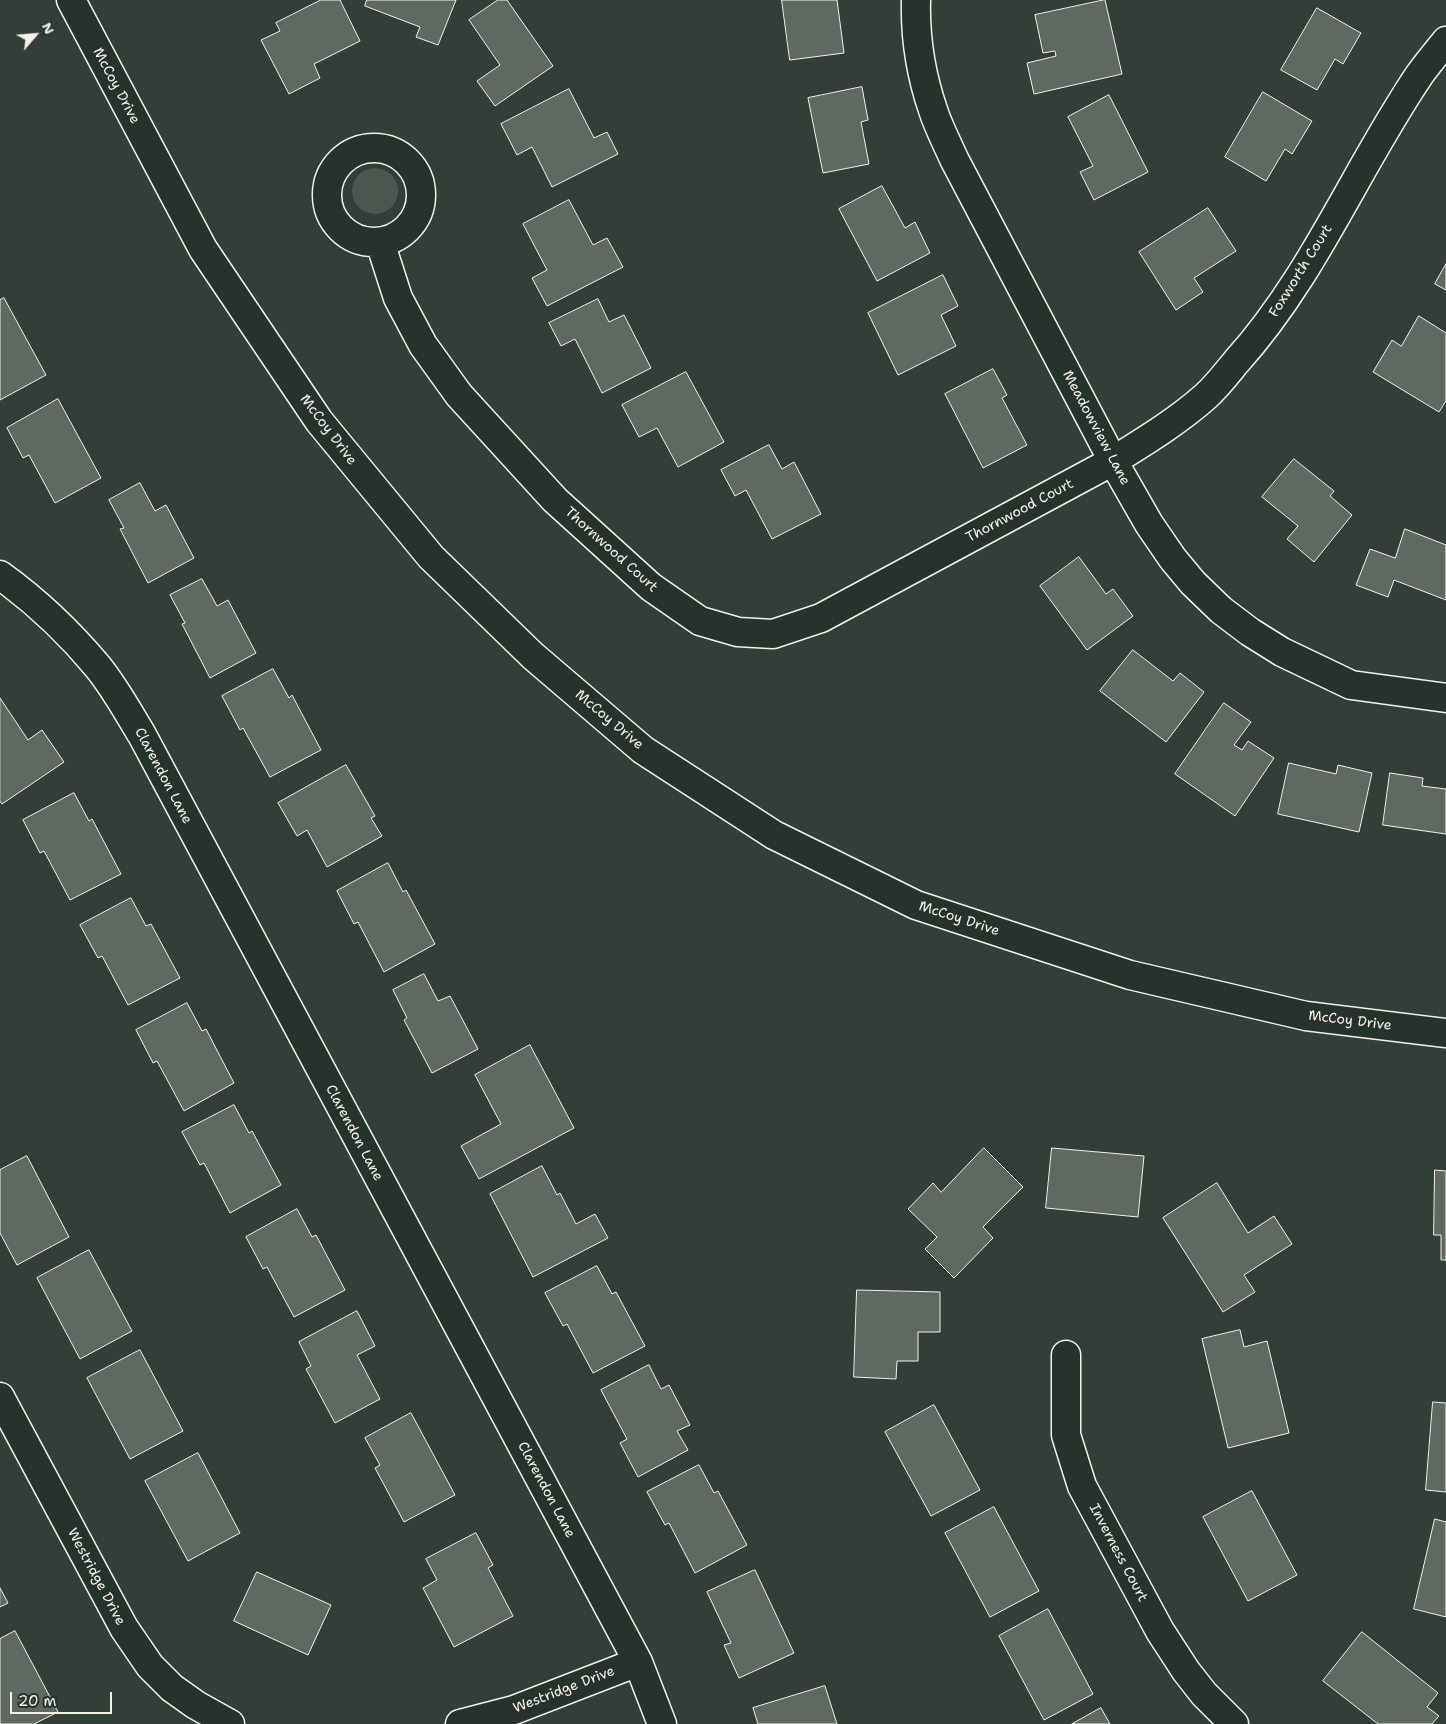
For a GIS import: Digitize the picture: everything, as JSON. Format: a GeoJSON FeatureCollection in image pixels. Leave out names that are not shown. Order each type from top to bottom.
{"type":"FeatureCollection","features":[{"type":"Feature","properties":{"kind":"street","name":"McCoy Drive"},"geometry":{"type":"LineString","coordinates":[[71,0],[203,249],[319,421],[432,558],[533,656],[643,750],[774,834],[916,905],[1130,975],[1306,1016],[1446,1033]]}},
{"type":"Feature","properties":{"kind":"street","name":"Meadowview Lane"},"geometry":{"type":"LineString","coordinates":[[916,0],[915,25],[925,82],[933,111],[954,159],[1113,461],[1149,524],[1173,559],[1193,583],[1221,610],[1250,632],[1282,652],[1351,685],[1446,698]]}},
{"type":"Feature","properties":{"kind":"street","name":"Foxworth Court"},"geometry":{"type":"LineString","coordinates":[[1113,461],[1156,434],[1207,396],[1246,351],[1273,317],[1305,269],[1398,109],[1421,73],[1446,42]]}},
{"type":"Feature","properties":{"kind":"street","name":"Thornwood Court"},"geometry":{"type":"LineString","coordinates":[[380,242],[398,298],[423,345],[459,394],[555,500],[651,587],[700,621],[738,632],[773,634],[821,618],[1113,461]]}},
{"type":"Feature","properties":{"kind":"street","name":"Clarendon Lane"},"geometry":{"type":"LineString","coordinates":[[0,575],[26,594],[53,618],[98,668],[138,728],[638,1662],[662,1724]]}},
{"type":"Feature","properties":{"kind":"street","name":"Inverness Court"},"geometry":{"type":"LineString","coordinates":[[1066,1355],[1066,1435],[1082,1486],[1160,1631],[1186,1671],[1204,1694],[1234,1724]]}},
{"type":"Feature","properties":{"kind":"street","name":"Westridge Drive"},"geometry":{"type":"LineString","coordinates":[[0,1397],[124,1628],[150,1666],[172,1688],[196,1706],[230,1724]]}},
{"type":"Feature","properties":{"kind":"street","name":"Westridge Drive"},"geometry":{"type":"LineString","coordinates":[[460,1724],[514,1710],[638,1662]]}},
{"type":"Feature","properties":{"kind":"shaded area"},"geometry":{"type":"Polygon","coordinates":[[[380,168],[384,169],[394,178],[397,182],[397,200],[388,210],[380,214],[370,214],[362,210],[353,200],[352,186],[356,178],[366,169],[380,168]]]}},
{"type":"Feature","properties":{"kind":"building"},"geometry":{"type":"Polygon","coordinates":[[[321,0],[340,0],[360,41],[314,64],[320,78],[289,94],[261,40],[280,31],[276,23],[321,0]]]}},
{"type":"Feature","properties":{"kind":"building"},"geometry":{"type":"Polygon","coordinates":[[[367,0],[456,0],[438,45],[416,37],[420,27],[365,6],[367,0]]]}},
{"type":"Feature","properties":{"kind":"building"},"geometry":{"type":"Polygon","coordinates":[[[498,0],[507,0],[553,66],[495,106],[477,81],[500,65],[469,20],[498,0]]]}},
{"type":"Feature","properties":{"kind":"building"},"geometry":{"type":"Polygon","coordinates":[[[782,0],[837,0],[844,53],[790,60],[782,0]]]}},
{"type":"Feature","properties":{"kind":"building"},"geometry":{"type":"Polygon","coordinates":[[[1105,0],[1122,74],[1034,94],[1027,63],[1056,56],[1055,51],[1043,53],[1035,15],[1105,0]]]}},
{"type":"Feature","properties":{"kind":"building"},"geometry":{"type":"Polygon","coordinates":[[[1317,8],[1361,33],[1343,64],[1335,59],[1317,90],[1281,70],[1317,8]]]}},
{"type":"Feature","properties":{"kind":"building"},"geometry":{"type":"Polygon","coordinates":[[[862,87],[868,120],[861,122],[869,164],[823,173],[808,98],[862,87]]]}},
{"type":"Feature","properties":{"kind":"building"},"geometry":{"type":"Polygon","coordinates":[[[569,89],[594,138],[607,132],[618,154],[552,187],[532,147],[517,155],[501,124],[569,89]]]}},
{"type":"Feature","properties":{"kind":"building"},"geometry":{"type":"Polygon","coordinates":[[[1263,92],[1312,121],[1292,154],[1285,149],[1266,181],[1225,157],[1263,92]]]}},
{"type":"Feature","properties":{"kind":"building"},"geometry":{"type":"Polygon","coordinates":[[[1109,95],[1148,172],[1094,200],[1080,172],[1093,166],[1068,117],[1109,95]]]}},
{"type":"Feature","properties":{"kind":"building"},"geometry":{"type":"Polygon","coordinates":[[[882,186],[905,228],[915,222],[930,253],[877,281],[839,209],[882,186]]]}},
{"type":"Feature","properties":{"kind":"building"},"geometry":{"type":"Polygon","coordinates":[[[569,200],[593,245],[607,238],[623,267],[547,306],[532,278],[547,270],[523,224],[569,200]]]}},
{"type":"Feature","properties":{"kind":"building"},"geometry":{"type":"Polygon","coordinates":[[[1208,208],[1236,251],[1194,278],[1203,292],[1176,310],[1139,252],[1208,208]]]}},
{"type":"Feature","properties":{"kind":"building"},"geometry":{"type":"Polygon","coordinates":[[[1446,264],[1446,290],[1435,284],[1446,264]]]}},
{"type":"Feature","properties":{"kind":"building"},"geometry":{"type":"Polygon","coordinates":[[[943,275],[958,306],[941,315],[956,346],[898,375],[868,313],[943,275]]]}},
{"type":"Feature","properties":{"kind":"building"},"geometry":{"type":"Polygon","coordinates":[[[4,298],[46,375],[0,400],[0,300],[4,298]]]}},
{"type":"Feature","properties":{"kind":"building"},"geometry":{"type":"Polygon","coordinates":[[[598,299],[609,322],[624,315],[651,368],[602,393],[575,339],[561,346],[549,323],[598,299]]]}},
{"type":"Feature","properties":{"kind":"building"},"geometry":{"type":"Polygon","coordinates":[[[1419,316],[1446,333],[1446,401],[1439,412],[1373,372],[1392,340],[1401,346],[1419,316]]]}},
{"type":"Feature","properties":{"kind":"building"},"geometry":{"type":"Polygon","coordinates":[[[993,369],[1007,395],[1002,398],[1027,445],[983,468],[945,394],[993,369]]]}},
{"type":"Feature","properties":{"kind":"building"},"geometry":{"type":"Polygon","coordinates":[[[686,372],[724,442],[678,467],[657,428],[639,437],[622,405],[686,372]]]}},
{"type":"Feature","properties":{"kind":"building"},"geometry":{"type":"Polygon","coordinates":[[[58,399],[101,478],[55,503],[29,455],[23,458],[7,428],[58,399]]]}},
{"type":"Feature","properties":{"kind":"building"},"geometry":{"type":"Polygon","coordinates":[[[769,445],[782,469],[794,462],[821,514],[772,539],[746,490],[735,496],[721,470],[769,445]]]}},
{"type":"Feature","properties":{"kind":"building"},"geometry":{"type":"Polygon","coordinates":[[[1294,459],[1334,491],[1330,496],[1352,515],[1314,562],[1287,539],[1298,526],[1262,497],[1294,459]]]}},
{"type":"Feature","properties":{"kind":"building"},"geometry":{"type":"Polygon","coordinates":[[[140,483],[155,511],[166,505],[194,558],[148,583],[120,529],[124,528],[109,500],[140,483]]]}},
{"type":"Feature","properties":{"kind":"building"},"geometry":{"type":"Polygon","coordinates":[[[1405,529],[1446,545],[1446,600],[1394,580],[1388,597],[1356,585],[1370,549],[1395,558],[1405,529]]]}},
{"type":"Feature","properties":{"kind":"building"},"geometry":{"type":"Polygon","coordinates":[[[1079,557],[1106,594],[1113,589],[1133,616],[1087,650],[1040,586],[1079,557]]]}},
{"type":"Feature","properties":{"kind":"building"},"geometry":{"type":"Polygon","coordinates":[[[202,579],[217,606],[228,600],[256,653],[210,678],[182,624],[185,623],[170,595],[202,579]]]}},
{"type":"Feature","properties":{"kind":"building"},"geometry":{"type":"Polygon","coordinates":[[[1133,650],[1173,681],[1180,673],[1204,692],[1166,742],[1100,691],[1133,650]]]}},
{"type":"Feature","properties":{"kind":"building"},"geometry":{"type":"Polygon","coordinates":[[[273,669],[289,698],[292,695],[321,750],[270,777],[243,728],[240,730],[222,696],[273,669]]]}},
{"type":"Feature","properties":{"kind":"building"},"geometry":{"type":"Polygon","coordinates":[[[0,698],[28,740],[42,730],[64,762],[2,804],[0,801],[0,698]]]}},
{"type":"Feature","properties":{"kind":"building"},"geometry":{"type":"Polygon","coordinates":[[[1224,703],[1251,722],[1234,745],[1242,750],[1248,741],[1274,758],[1235,816],[1175,774],[1224,703]]]}},
{"type":"Feature","properties":{"kind":"building"},"geometry":{"type":"Polygon","coordinates":[[[1289,763],[1336,774],[1338,765],[1372,773],[1359,832],[1278,814],[1289,763]]]}},
{"type":"Feature","properties":{"kind":"building"},"geometry":{"type":"Polygon","coordinates":[[[346,765],[375,816],[371,818],[382,836],[327,867],[307,830],[297,836],[278,803],[346,765]]]}},
{"type":"Feature","properties":{"kind":"building"},"geometry":{"type":"Polygon","coordinates":[[[1390,773],[1423,778],[1422,786],[1446,789],[1446,834],[1383,825],[1390,773]]]}},
{"type":"Feature","properties":{"kind":"building"},"geometry":{"type":"Polygon","coordinates":[[[74,793],[89,821],[92,819],[121,874],[70,900],[44,851],[40,853],[23,820],[74,793]]]}},
{"type":"Feature","properties":{"kind":"building"},"geometry":{"type":"Polygon","coordinates":[[[388,863],[403,892],[406,890],[435,944],[384,972],[358,922],[354,924],[337,891],[388,863]]]}},
{"type":"Feature","properties":{"kind":"building"},"geometry":{"type":"Polygon","coordinates":[[[131,898],[146,926],[151,924],[180,978],[128,1005],[102,956],[98,958],[80,925],[131,898]]]}},
{"type":"Feature","properties":{"kind":"building"},"geometry":{"type":"Polygon","coordinates":[[[424,974],[438,1001],[450,996],[478,1049],[432,1073],[404,1020],[407,1018],[393,990],[424,974]]]}},
{"type":"Feature","properties":{"kind":"building"},"geometry":{"type":"Polygon","coordinates":[[[187,1003],[202,1031],[206,1029],[234,1083],[184,1111],[157,1061],[153,1063],[136,1030],[187,1003]]]}},
{"type":"Feature","properties":{"kind":"building"},"geometry":{"type":"Polygon","coordinates":[[[530,1045],[574,1128],[479,1179],[461,1146],[501,1124],[475,1075],[530,1045]]]}},
{"type":"Feature","properties":{"kind":"building"},"geometry":{"type":"Polygon","coordinates":[[[234,1105],[249,1133],[252,1131],[281,1185],[230,1213],[204,1163],[200,1165],[182,1132],[234,1105]]]}},
{"type":"Feature","properties":{"kind":"building"},"geometry":{"type":"Polygon","coordinates":[[[984,1148],[1023,1187],[983,1227],[993,1238],[954,1278],[925,1249],[937,1237],[908,1209],[933,1183],[941,1192],[984,1148]]]}},
{"type":"Feature","properties":{"kind":"building"},"geometry":{"type":"Polygon","coordinates":[[[1052,1148],[1144,1156],[1138,1217],[1046,1208],[1052,1148]]]}},
{"type":"Feature","properties":{"kind":"building"},"geometry":{"type":"Polygon","coordinates":[[[27,1156],[69,1237],[17,1265],[0,1233],[0,1170],[27,1156]]]}},
{"type":"Feature","properties":{"kind":"building"},"geometry":{"type":"Polygon","coordinates":[[[542,1166],[557,1195],[560,1193],[576,1224],[595,1214],[608,1238],[533,1277],[490,1194],[542,1166]]]}},
{"type":"Feature","properties":{"kind":"building"},"geometry":{"type":"Polygon","coordinates":[[[1435,1170],[1446,1171],[1446,1260],[1441,1260],[1441,1235],[1434,1235],[1435,1170]]]}},
{"type":"Feature","properties":{"kind":"building"},"geometry":{"type":"Polygon","coordinates":[[[1217,1183],[1248,1233],[1274,1216],[1292,1244],[1244,1275],[1255,1292],[1223,1312],[1163,1218],[1217,1183]]]}},
{"type":"Feature","properties":{"kind":"building"},"geometry":{"type":"Polygon","coordinates":[[[297,1209],[312,1237],[316,1235],[345,1290],[294,1317],[267,1267],[263,1269],[246,1237],[297,1209]]]}},
{"type":"Feature","properties":{"kind":"building"},"geometry":{"type":"Polygon","coordinates":[[[89,1250],[132,1331],[80,1359],[37,1278],[89,1250]]]}},
{"type":"Feature","properties":{"kind":"building"},"geometry":{"type":"Polygon","coordinates":[[[597,1266],[612,1294],[616,1292],[645,1346],[593,1373],[567,1324],[563,1326],[545,1293],[597,1266]]]}},
{"type":"Feature","properties":{"kind":"building"},"geometry":{"type":"Polygon","coordinates":[[[857,1290],[940,1292],[940,1332],[918,1332],[918,1361],[897,1361],[896,1379],[854,1377],[857,1290]]]}},
{"type":"Feature","properties":{"kind":"building"},"geometry":{"type":"Polygon","coordinates":[[[357,1311],[375,1346],[357,1355],[380,1399],[335,1423],[306,1369],[311,1366],[299,1342],[357,1311]]]}},
{"type":"Feature","properties":{"kind":"building"},"geometry":{"type":"Polygon","coordinates":[[[1240,1330],[1244,1347],[1267,1341],[1289,1433],[1228,1448],[1202,1339],[1240,1330]]]}},
{"type":"Feature","properties":{"kind":"building"},"geometry":{"type":"Polygon","coordinates":[[[140,1350],[183,1431],[130,1459],[87,1378],[140,1350]]]}},
{"type":"Feature","properties":{"kind":"building"},"geometry":{"type":"Polygon","coordinates":[[[649,1365],[661,1389],[669,1385],[690,1425],[677,1431],[688,1450],[638,1477],[620,1443],[627,1439],[601,1390],[649,1365]]]}},
{"type":"Feature","properties":{"kind":"building"},"geometry":{"type":"Polygon","coordinates":[[[1433,1402],[1446,1403],[1446,1492],[1426,1490],[1433,1402]]]}},
{"type":"Feature","properties":{"kind":"building"},"geometry":{"type":"Polygon","coordinates":[[[934,1405],[980,1490],[931,1516],[885,1432],[934,1405]]]}},
{"type":"Feature","properties":{"kind":"building"},"geometry":{"type":"Polygon","coordinates":[[[411,1413],[455,1495],[404,1522],[375,1468],[380,1465],[365,1438],[411,1413]]]}},
{"type":"Feature","properties":{"kind":"building"},"geometry":{"type":"Polygon","coordinates":[[[198,1453],[240,1533],[188,1561],[145,1481],[198,1453]]]}},
{"type":"Feature","properties":{"kind":"building"},"geometry":{"type":"Polygon","coordinates":[[[699,1465],[714,1493],[718,1491],[747,1545],[695,1573],[669,1523],[665,1525],[647,1492],[699,1465]]]}},
{"type":"Feature","properties":{"kind":"building"},"geometry":{"type":"Polygon","coordinates":[[[1252,1491],[1297,1575],[1248,1601],[1203,1517],[1252,1491]]]}},
{"type":"Feature","properties":{"kind":"building"},"geometry":{"type":"Polygon","coordinates":[[[994,1507],[1039,1591],[990,1617],[945,1533],[994,1507]]]}},
{"type":"Feature","properties":{"kind":"building"},"geometry":{"type":"Polygon","coordinates":[[[1435,1519],[1446,1522],[1446,1617],[1414,1609],[1435,1519]]]}},
{"type":"Feature","properties":{"kind":"building"},"geometry":{"type":"Polygon","coordinates":[[[476,1533],[493,1565],[488,1568],[513,1616],[454,1647],[423,1588],[437,1580],[426,1559],[476,1533]]]}},
{"type":"Feature","properties":{"kind":"building"},"geometry":{"type":"Polygon","coordinates":[[[755,1570],[794,1653],[739,1678],[724,1645],[731,1643],[707,1592],[755,1570]]]}},
{"type":"Feature","properties":{"kind":"building"},"geometry":{"type":"Polygon","coordinates":[[[257,1572],[331,1605],[308,1655],[234,1621],[257,1572]]]}},
{"type":"Feature","properties":{"kind":"building"},"geometry":{"type":"Polygon","coordinates":[[[0,1588],[8,1603],[0,1607],[0,1588]]]}},
{"type":"Feature","properties":{"kind":"building"},"geometry":{"type":"Polygon","coordinates":[[[1048,1609],[1093,1694],[1044,1720],[999,1636],[1048,1609]]]}},
{"type":"Feature","properties":{"kind":"building"},"geometry":{"type":"Polygon","coordinates":[[[15,1631],[58,1712],[34,1724],[0,1724],[0,1639],[15,1631]]]}},
{"type":"Feature","properties":{"kind":"building"},"geometry":{"type":"Polygon","coordinates":[[[1362,1632],[1438,1693],[1427,1707],[1439,1716],[1432,1724],[1378,1724],[1323,1681],[1362,1632]]]}},
{"type":"Feature","properties":{"kind":"building"},"geometry":{"type":"Polygon","coordinates":[[[825,1686],[837,1724],[758,1724],[753,1708],[825,1686]]]}},
{"type":"Feature","properties":{"kind":"building"},"geometry":{"type":"Polygon","coordinates":[[[1101,1708],[1110,1724],[1072,1724],[1101,1708]]]}}]}
